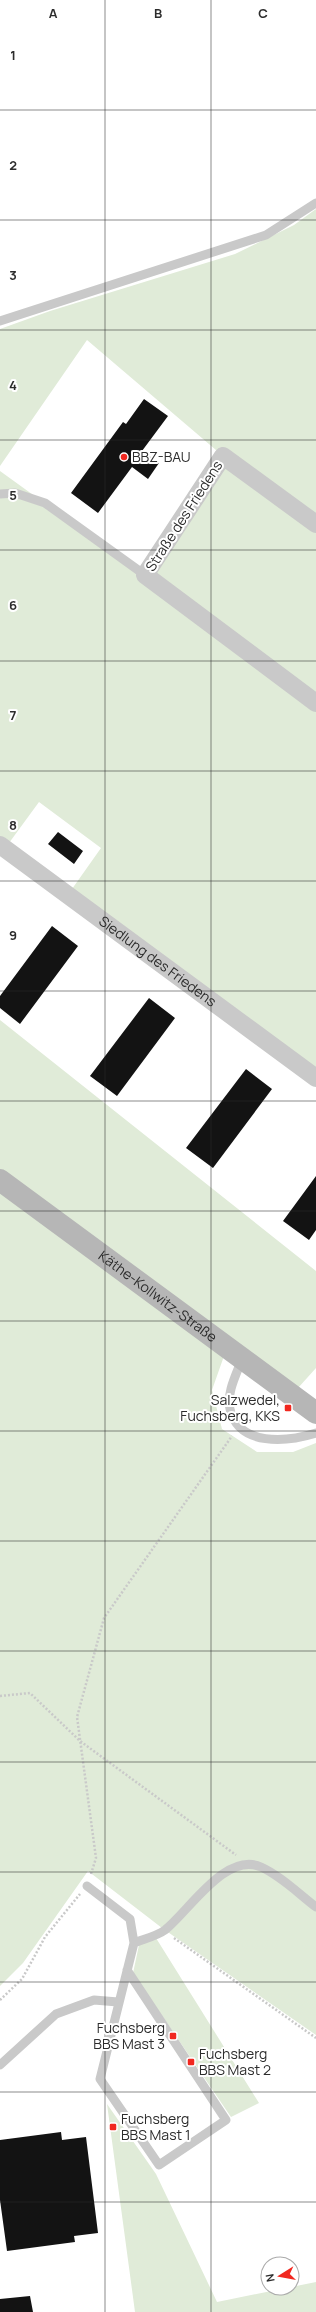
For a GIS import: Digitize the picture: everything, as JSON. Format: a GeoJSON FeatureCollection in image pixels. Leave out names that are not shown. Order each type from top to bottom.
{"type":"FeatureCollection","features":[{"type":"Feature","properties":{"kind":"main road","name":"Käthe-Kollwitz-Straße"},"geometry":{"type":"LineString","coordinates":[[0,1180],[316,1413]]}},
{"type":"Feature","properties":{"kind":"street","name":"Straße des Friedens"},"geometry":{"type":"LineString","coordinates":[[316,524],[223,456],[144,575],[316,702]]}},
{"type":"Feature","properties":{"kind":"street","name":"Siedlung des Friedens"},"geometry":{"type":"LineString","coordinates":[[0,845],[316,1078]]}},
{"type":"Feature","properties":{"kind":"lane"},"geometry":{"type":"LineString","coordinates":[[0,321],[266,235],[316,203]]}},
{"type":"Feature","properties":{"kind":"lane"},"geometry":{"type":"LineString","coordinates":[[0,494],[16,493],[45,503],[144,575]]}},
{"type":"Feature","properties":{"kind":"lane"},"geometry":{"type":"LineString","coordinates":[[242,1358],[232,1387],[230,1408],[238,1427],[263,1440],[297,1439],[316,1433]]}},
{"type":"Feature","properties":{"kind":"lane"},"geometry":{"type":"LineString","coordinates":[[134,1944],[164,1931],[215,1880],[231,1869],[247,1863],[261,1867],[271,1873],[316,1907]]}},
{"type":"Feature","properties":{"kind":"lane"},"geometry":{"type":"LineString","coordinates":[[87,1886],[130,1919],[134,1944],[118,2002],[100,2079],[159,2165],[226,2120],[127,1970]]}},
{"type":"Feature","properties":{"kind":"lane"},"geometry":{"type":"LineString","coordinates":[[0,2065],[56,2014],[94,2000],[118,2002]]}},
{"type":"Feature","properties":{"kind":"path"},"geometry":{"type":"LineString","coordinates":[[0,2000],[22,1979],[45,1937],[87,1886],[96,1858],[77,1716],[104,1618],[238,1427]]}},
{"type":"Feature","properties":{"kind":"path"},"geometry":{"type":"LineString","coordinates":[[0,1696],[30,1693],[80,1741],[247,1863]]}},
{"type":"Feature","properties":{"kind":"path"},"geometry":{"type":"LineString","coordinates":[[164,1931],[316,2038]]}},
{"type":"Feature","properties":{"kind":"green space"},"geometry":{"type":"Polygon","coordinates":[[[316,209],[316,1073],[72,889],[101,848],[39,802],[9,843],[0,837],[0,471],[144,575],[223,456],[87,340],[0,466],[0,329],[50,311],[235,254],[294,225],[316,209]]]}},
{"type":"Feature","properties":{"kind":"green space"},"geometry":{"type":"Polygon","coordinates":[[[0,1020],[316,1271],[316,1368],[298,1388],[0,1169],[0,1020]]]}},
{"type":"Feature","properties":{"kind":"green space"},"geometry":{"type":"Polygon","coordinates":[[[0,1192],[224,1356],[212,1390],[222,1429],[257,1452],[293,1452],[316,1443],[316,2035],[162,1928],[88,1871],[23,1963],[0,1986],[0,1192]]]}},
{"type":"Feature","properties":{"kind":"green space"},"geometry":{"type":"Polygon","coordinates":[[[156,1938],[259,2103],[231,2117],[133,1973],[139,1945],[156,1938]]]}},
{"type":"Feature","properties":{"kind":"green space"},"geometry":{"type":"Polygon","coordinates":[[[107,2104],[156,2174],[217,2302],[260,2293],[260,2296],[300,2296],[300,2285],[316,2282],[316,2312],[135,2312],[107,2104]]]}},
{"type":"Feature","properties":{"kind":"building","name":"BBZ-BAU"},"geometry":{"type":"Polygon","coordinates":[[[144,399],[168,416],[142,451],[159,463],[148,479],[132,467],[98,513],[71,493],[123,422],[126,424],[144,399]]]}},
{"type":"Feature","properties":{"kind":"building"},"geometry":{"type":"Polygon","coordinates":[[[58,832],[83,851],[74,864],[48,844],[58,832]]]}},
{"type":"Feature","properties":{"kind":"building"},"geometry":{"type":"Polygon","coordinates":[[[52,926],[78,946],[20,1024],[0,1008],[0,996],[52,926]]]}},
{"type":"Feature","properties":{"kind":"building"},"geometry":{"type":"Polygon","coordinates":[[[149,998],[175,1018],[117,1096],[90,1076],[149,998]]]}},
{"type":"Feature","properties":{"kind":"building"},"geometry":{"type":"Polygon","coordinates":[[[246,1069],[272,1089],[213,1168],[186,1148],[246,1069]]]}},
{"type":"Feature","properties":{"kind":"building"},"geometry":{"type":"Polygon","coordinates":[[[316,1176],[316,1230],[309,1240],[283,1221],[316,1176]]]}},
{"type":"Feature","properties":{"kind":"building"},"geometry":{"type":"Polygon","coordinates":[[[61,2132],[62,2140],[86,2137],[98,2233],[74,2236],[75,2242],[7,2251],[0,2200],[0,2140],[61,2132]]]}},
{"type":"Feature","properties":{"kind":"building"},"geometry":{"type":"Polygon","coordinates":[[[30,2296],[33,2312],[0,2312],[0,2299],[30,2296]]]}},
{"type":"Feature","properties":{"kind":"place","name":"BBZ-BAU"},"geometry":{"type":"Point","coordinates":[124,457]}},
{"type":"Feature","properties":{"kind":"place","name":"Salzwedel, Fuchsberg, KKS"},"geometry":{"type":"Point","coordinates":[288,1408]}},
{"type":"Feature","properties":{"kind":"place","name":"Fuchsberg BBS Mast 3"},"geometry":{"type":"Point","coordinates":[173,2036]}},
{"type":"Feature","properties":{"kind":"place","name":"Fuchsberg BBS Mast 2"},"geometry":{"type":"Point","coordinates":[191,2062]}},
{"type":"Feature","properties":{"kind":"place","name":"Fuchsberg BBS Mast 1"},"geometry":{"type":"Point","coordinates":[113,2127]}}]}
